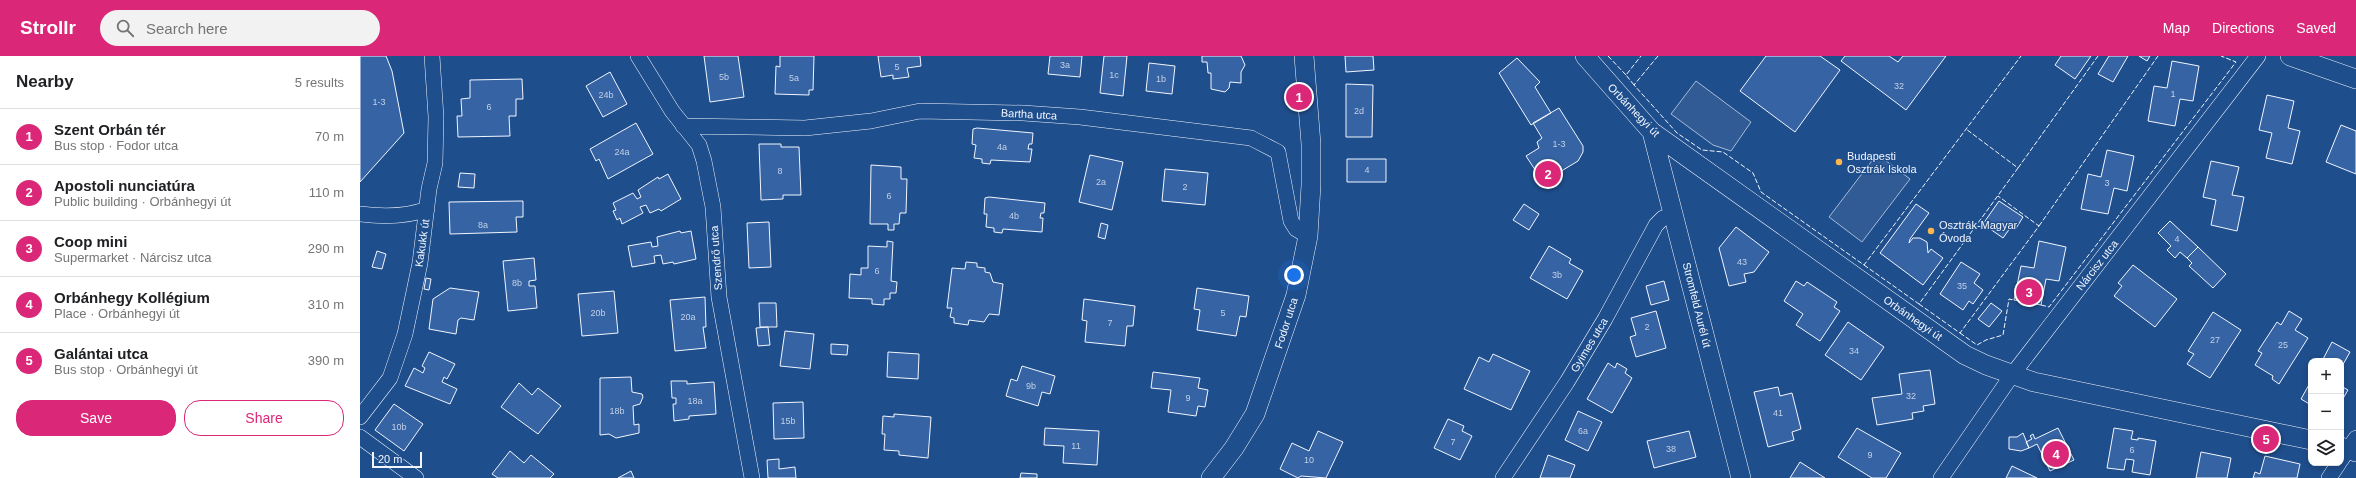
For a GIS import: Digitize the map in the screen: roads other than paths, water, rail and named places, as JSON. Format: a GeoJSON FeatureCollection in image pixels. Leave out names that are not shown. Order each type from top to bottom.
{"type":"FeatureCollection","features":[{"type":"Feature","properties":{"kind":"street","name":"Kakukk út"},"geometry":{"type":"LineString","coordinates":[[360,417],[390,378],[405,334],[420,263],[435,163],[436,117],[432,56]]}},
{"type":"Feature","properties":{"kind":"street","name":"Szendrő utca"},"geometry":{"type":"LineString","coordinates":[[638,56],[683,126],[699,146],[704,161],[713,207],[719,297],[752,478]]}},
{"type":"Feature","properties":{"kind":"street","name":"Fodor utca"},"geometry":{"type":"LineString","coordinates":[[1211,478],[1234,448],[1255,414],[1296,295],[1308,236],[1311,144],[1304,56]]}},
{"type":"Feature","properties":{"kind":"street","name":"Orbánhegyi út"},"geometry":{"type":"LineString","coordinates":[[1585,56],[1652,132],[1965,355],[2012,375],[2042,383],[2308,439]]}},
{"type":"Feature","properties":{"kind":"street","name":"Nárcisz utca"},"geometry":{"type":"LineString","coordinates":[[1941,478],[2012,375],[2258,56]]}},
{"type":"Feature","properties":{"kind":"street"},"geometry":{"type":"LineString","coordinates":[[2290,56],[2356,79]]}},
{"type":"Feature","properties":{"kind":"street","name":"Bartha utca"},"geometry":{"type":"LineString","coordinates":[[683,126],[805,128],[871,121],[920,111],[1023,112],[1080,117],[1251,138],[1278,152],[1290,221],[1296,229],[1308,236]]}},
{"type":"Feature","properties":{"kind":"street","name":"Stromfeld Aurél út"},"geometry":{"type":"LineString","coordinates":[[1652,132],[1741,478]]}},
{"type":"Feature","properties":{"kind":"street"},"geometry":{"type":"LineString","coordinates":[[360,214],[395,216],[413,214],[427,209]]}},
{"type":"Feature","properties":{"kind":"street","name":"Gyimes utca"},"geometry":{"type":"LineString","coordinates":[[1503,478],[1567,382],[1601,326],[1656,225],[1663,218],[1674,215]]}},
{"type":"Feature","properties":{"kind":"street"},"geometry":{"type":"LineString","coordinates":[[360,437],[416,478]]}},
{"type":"Feature","properties":{"kind":"street"},"geometry":{"type":"LineString","coordinates":[[2329,478],[2347,452]]}},
{"type":"Feature","properties":{"kind":"place","name":"Szent Orbán tér"},"geometry":{"type":"Point","coordinates":[1299,97]}},
{"type":"Feature","properties":{"kind":"place","name":"Budapesti Osztrák Iskola"},"geometry":{"type":"Point","coordinates":[1839,162]}},
{"type":"Feature","properties":{"kind":"place","name":"Apostoli nunciatúra"},"geometry":{"type":"Point","coordinates":[1548,174]}},
{"type":"Feature","properties":{"kind":"place","name":"Osztrák-Magyar Óvoda"},"geometry":{"type":"Point","coordinates":[1931,231]}},
{"type":"Feature","properties":{"kind":"place","name":"Coop mini"},"geometry":{"type":"Point","coordinates":[2029,292]}},
{"type":"Feature","properties":{"kind":"place","name":"Galántai utca"},"geometry":{"type":"Point","coordinates":[2266,439]}},
{"type":"Feature","properties":{"kind":"place","name":"Orbánhegy Kollégium"},"geometry":{"type":"Point","coordinates":[2056,454]}}]}
